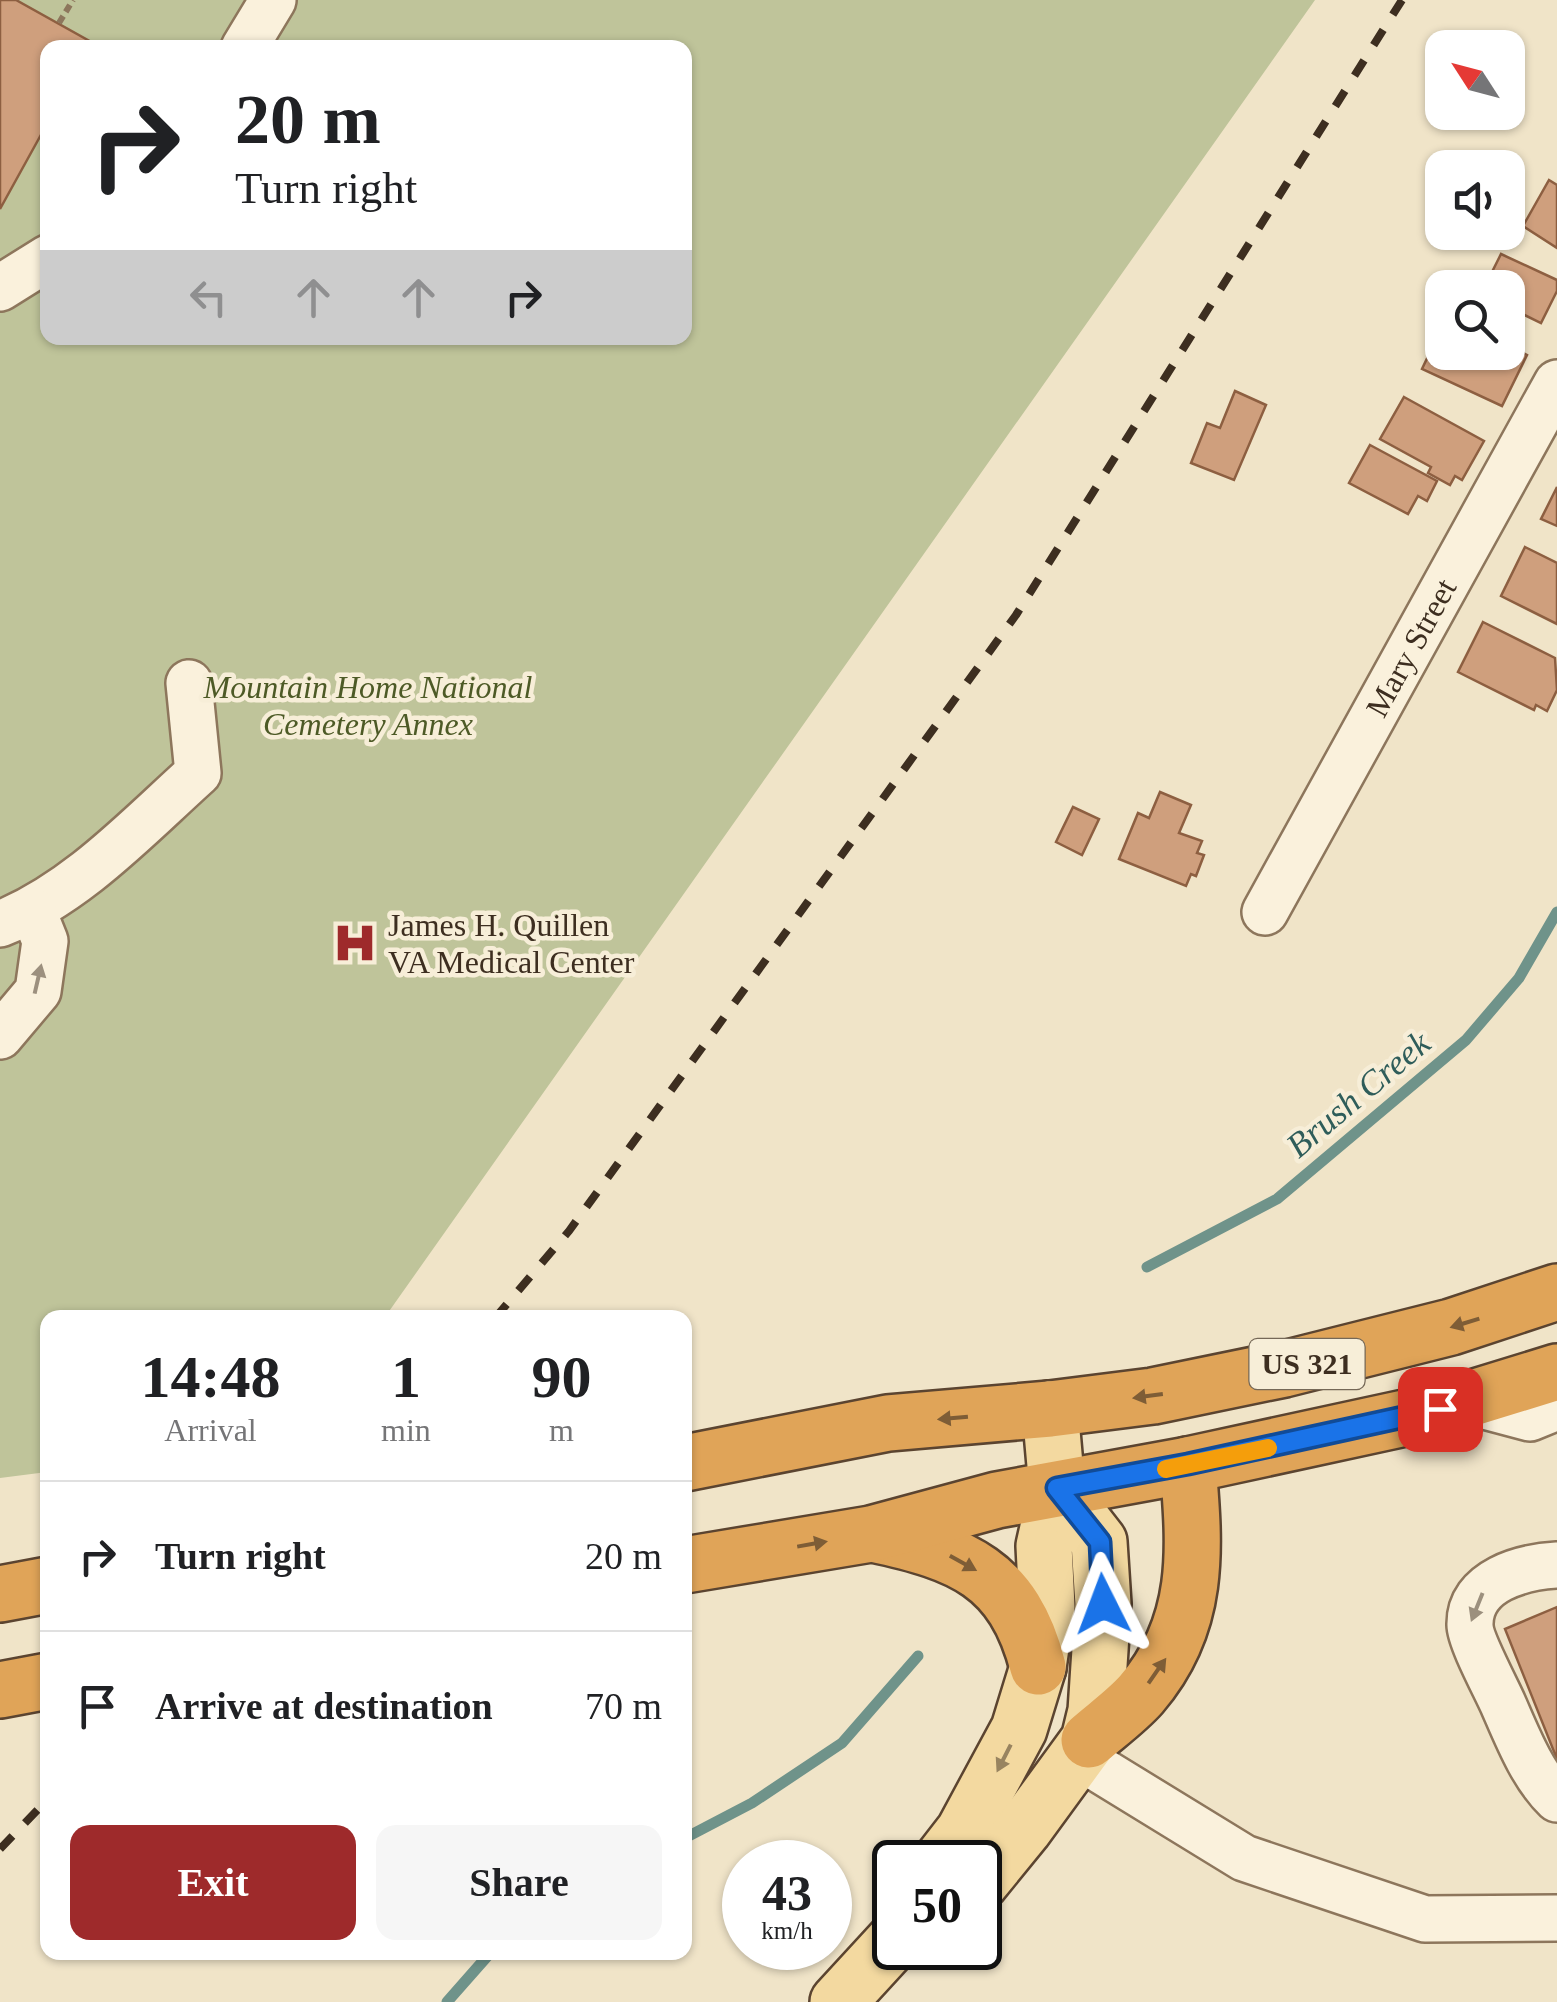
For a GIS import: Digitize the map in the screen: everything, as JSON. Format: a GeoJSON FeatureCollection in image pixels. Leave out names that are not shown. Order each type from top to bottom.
{"type":"FeatureCollection","features":[{"type":"Feature","properties":{"kind":"highway","name":"US 321"},"geometry":{"type":"LineString","coordinates":[[692,1462],[888,1423],[1154,1396],[1284,1370],[1451,1327],[1557,1292]]}},
{"type":"Feature","properties":{"kind":"highway","name":"US 321"},"geometry":{"type":"LineString","coordinates":[[692,1564],[870,1534],[997,1500],[1414,1416],[1557,1372]]}},
{"type":"Feature","properties":{"kind":"highway"},"geometry":{"type":"LineString","coordinates":[[1082,1748],[1141,1694],[1171,1651],[1183,1624],[1192,1592],[1188,1464]]}},
{"type":"Feature","properties":{"kind":"highway"},"geometry":{"type":"LineString","coordinates":[[870,1534],[930,1546],[967,1563],[984,1576],[1016,1607],[1030,1634],[1038,1668]]}},
{"type":"Feature","properties":{"kind":"highway"},"geometry":{"type":"LineString","coordinates":[[0,1690],[40,1682]]}},
{"type":"Feature","properties":{"kind":"main road"},"geometry":{"type":"LineString","coordinates":[[957,1840],[1018,1729],[1038,1668],[1047,1607],[1044,1546],[1057,1488],[1050,1409]]}},
{"type":"Feature","properties":{"kind":"main road"},"geometry":{"type":"LineString","coordinates":[[1002,1856],[1082,1748],[1096,1711],[1102,1631],[1100,1542],[1057,1488]]}},
{"type":"Feature","properties":{"kind":"main road"},"geometry":{"type":"LineString","coordinates":[[838,2002],[872,1965]]}},
{"type":"Feature","properties":{"kind":"street"},"geometry":{"type":"LineString","coordinates":[[249,40],[274,0]]}},
{"type":"Feature","properties":{"kind":"street"},"geometry":{"type":"LineString","coordinates":[[0,288],[40,263]]}},
{"type":"Feature","properties":{"kind":"street","name":"Mary Street"},"geometry":{"type":"LineString","coordinates":[[1265,912],[1557,383]]}},
{"type":"Feature","properties":{"kind":"street"},"geometry":{"type":"LineString","coordinates":[[0,1036],[38,991],[45,941],[17,918],[76,880],[198,773],[190,683]]}},
{"type":"Feature","properties":{"kind":"street"},"geometry":{"type":"LineString","coordinates":[[1466,1402],[1530,1418],[1557,1407]]}},
{"type":"Feature","properties":{"kind":"street"},"geometry":{"type":"LineString","coordinates":[[1557,1566],[1526,1568],[1485,1588],[1470,1626],[1518,1739],[1557,1799]]}},
{"type":"Feature","properties":{"kind":"street"},"geometry":{"type":"LineString","coordinates":[[1082,1748],[1244,1858],[1425,1919],[1557,1918]]}},
{"type":"Feature","properties":{"kind":"path"},"geometry":{"type":"LineString","coordinates":[[59,24],[73,0]]}},
{"type":"Feature","properties":{"kind":"green space","name":"Mountain Home National Cemetery Annex"},"geometry":{"type":"Polygon","coordinates":[[[0,0],[1315,0],[390,1310],[40,1310],[40,1473],[0,1478],[0,0]]]}},
{"type":"Feature","properties":{"kind":"building"},"geometry":{"type":"Polygon","coordinates":[[[0,0],[16,0],[88,40],[40,40],[40,136],[0,209],[0,0]]]}},
{"type":"Feature","properties":{"kind":"building"},"geometry":{"type":"Polygon","coordinates":[[[1549,180],[1557,185],[1557,248],[1525,227],[1549,180]]]}},
{"type":"Feature","properties":{"kind":"building"},"geometry":{"type":"Polygon","coordinates":[[[1501,254],[1557,280],[1557,291],[1541,323],[1525,315],[1525,270],[1493,270],[1501,254]]]}},
{"type":"Feature","properties":{"kind":"building"},"geometry":{"type":"Polygon","coordinates":[[[1425,363],[1425,370],[1520,370],[1502,406],[1422,369],[1425,363]]]}},
{"type":"Feature","properties":{"kind":"building"},"geometry":{"type":"Polygon","coordinates":[[[1235,391],[1266,405],[1234,480],[1191,463],[1207,423],[1220,428],[1235,391]]]}},
{"type":"Feature","properties":{"kind":"building"},"geometry":{"type":"Polygon","coordinates":[[[1404,397],[1484,441],[1462,480],[1455,476],[1450,485],[1428,473],[1431,467],[1380,439],[1404,397]]]}},
{"type":"Feature","properties":{"kind":"building"},"geometry":{"type":"Polygon","coordinates":[[[1370,445],[1437,481],[1427,501],[1418,496],[1408,514],[1349,483],[1370,445]]]}},
{"type":"Feature","properties":{"kind":"building"},"geometry":{"type":"Polygon","coordinates":[[[1557,487],[1557,526],[1541,519],[1557,487]]]}},
{"type":"Feature","properties":{"kind":"building"},"geometry":{"type":"Polygon","coordinates":[[[1525,547],[1557,563],[1557,624],[1501,596],[1525,547]]]}},
{"type":"Feature","properties":{"kind":"building"},"geometry":{"type":"Polygon","coordinates":[[[1483,622],[1555,658],[1557,690],[1547,711],[1536,705],[1534,710],[1458,672],[1483,622]]]}},
{"type":"Feature","properties":{"kind":"building"},"geometry":{"type":"Polygon","coordinates":[[[1160,792],[1191,805],[1179,833],[1202,841],[1197,853],[1204,855],[1196,876],[1191,874],[1186,886],[1119,859],[1138,813],[1149,818],[1160,792]]]}},
{"type":"Feature","properties":{"kind":"building"},"geometry":{"type":"Polygon","coordinates":[[[1073,807],[1099,819],[1082,855],[1056,842],[1073,807]]]}},
{"type":"Feature","properties":{"kind":"building"},"geometry":{"type":"Polygon","coordinates":[[[1557,1607],[1557,1759],[1505,1629],[1557,1607]]]}},
{"type":"Feature","properties":{"kind":"waterway","name":"Brush Creek"},"geometry":{"type":"LineString","coordinates":[[1147,1267],[1277,1199],[1466,1040],[1519,978],[1557,912]]}},
{"type":"Feature","properties":{"kind":"waterway","name":"Brush Creek"},"geometry":{"type":"LineString","coordinates":[[692,1834],[752,1803],[842,1743],[918,1656]]}},
{"type":"Feature","properties":{"kind":"waterway","name":"Brush Creek"},"geometry":{"type":"LineString","coordinates":[[447,2002],[484,1960]]}},
{"type":"Feature","properties":{"kind":"railway"},"geometry":{"type":"LineString","coordinates":[[502,1310],[569,1231],[1016,615],[1402,0]]}},
{"type":"Feature","properties":{"kind":"railway"},"geometry":{"type":"LineString","coordinates":[[0,1849],[40,1807]]}},
{"type":"Feature","properties":{"kind":"slow traffic"},"geometry":{"type":"LineString","coordinates":[[1166,1469],[1268,1448]]}},
{"type":"Feature","properties":{"kind":"place","name":"James H. Quillen VA Medical Center"},"geometry":{"type":"Point","coordinates":[355,943]}},
{"type":"Feature","properties":{"kind":"route"},"geometry":{"type":"LineString","coordinates":[[1103,1604],[1100,1542],[1057,1488],[1440,1409]]}}]}
